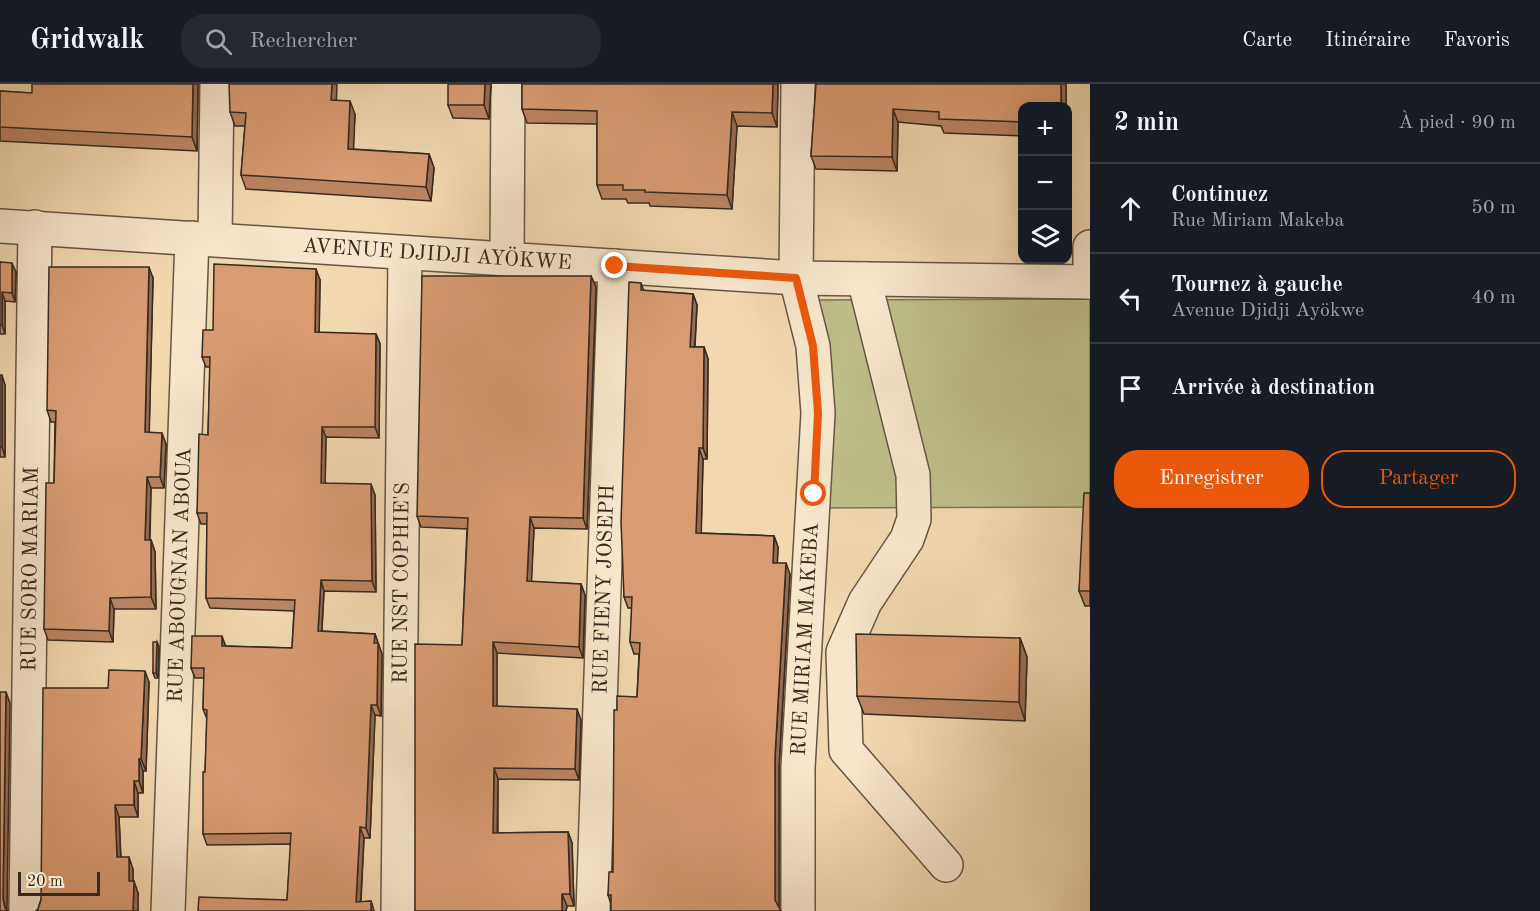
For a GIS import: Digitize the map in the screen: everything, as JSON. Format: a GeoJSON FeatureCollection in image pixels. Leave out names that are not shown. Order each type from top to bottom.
{"type":"FeatureCollection","features":[{"type":"Feature","properties":{"kind":"street","name":"RUE ABOUGNAN ABOUA"},"geometry":{"type":"LineString","coordinates":[[168,911],[203,238],[217,84]]}},
{"type":"Feature","properties":{"kind":"street"},"geometry":{"type":"LineString","coordinates":[[507,259],[508,84]]}},
{"type":"Feature","properties":{"kind":"street","name":"RUE MIRIAM MAKEBA"},"geometry":{"type":"LineString","coordinates":[[798,84],[796,278],[813,346],[818,413],[798,768],[798,911]]}},
{"type":"Feature","properties":{"kind":"street","name":"AVENUE DJIDJI AYÖKWE"},"geometry":{"type":"LineString","coordinates":[[0,226],[796,278],[1090,282]]}},
{"type":"Feature","properties":{"kind":"street","name":"RUE SORO MARIAM"},"geometry":{"type":"LineString","coordinates":[[26,911],[35,227]]}},
{"type":"Feature","properties":{"kind":"street"},"geometry":{"type":"LineString","coordinates":[[1090,248],[1090,282]]}},
{"type":"Feature","properties":{"kind":"street","name":"RUE NST COPHIE'S"},"geometry":{"type":"LineString","coordinates":[[398,911],[405,253]]}},
{"type":"Feature","properties":{"kind":"street","name":"RUE FIENY JOSEPH"},"geometry":{"type":"LineString","coordinates":[[593,911],[615,266]]}},
{"type":"Feature","properties":{"kind":"street"},"geometry":{"type":"LineString","coordinates":[[864,279],[913,475],[914,519],[907,539],[865,602],[843,652],[846,750],[946,865]]}},
{"type":"Feature","properties":{"kind":"green space"},"geometry":{"type":"Polygon","coordinates":[[[1090,299],[1090,507],[804,508],[804,300],[1090,299]]]}},
{"type":"Feature","properties":{"kind":"building"},"geometry":{"type":"Polygon","coordinates":[[[32,84],[193,84],[192,137],[0,127],[0,91],[32,93],[32,84]]]}},
{"type":"Feature","properties":{"kind":"building"},"geometry":{"type":"Polygon","coordinates":[[[229,84],[332,84],[331,100],[350,101],[348,149],[429,154],[426,187],[241,175],[246,113],[230,112],[229,84]]]}},
{"type":"Feature","properties":{"kind":"building"},"geometry":{"type":"Polygon","coordinates":[[[448,84],[485,84],[484,105],[448,105],[448,84]]]}},
{"type":"Feature","properties":{"kind":"building"},"geometry":{"type":"Polygon","coordinates":[[[522,84],[773,84],[772,113],[732,112],[727,195],[623,190],[623,185],[597,185],[597,111],[522,109],[522,84]]]}},
{"type":"Feature","properties":{"kind":"building"},"geometry":{"type":"Polygon","coordinates":[[[816,84],[1061,84],[1061,102],[1018,102],[1018,122],[939,119],[939,112],[893,109],[892,157],[811,156],[816,84]]]}},
{"type":"Feature","properties":{"kind":"building"},"geometry":{"type":"Polygon","coordinates":[[[0,262],[12,263],[12,293],[2,292],[2,325],[0,325],[0,262]]]}},
{"type":"Feature","properties":{"kind":"building"},"geometry":{"type":"Polygon","coordinates":[[[214,264],[316,269],[315,332],[376,334],[375,427],[322,427],[321,483],[371,484],[372,581],[321,580],[318,631],[375,634],[374,643],[378,643],[377,705],[371,705],[366,828],[360,827],[356,902],[371,901],[371,911],[198,911],[199,897],[287,900],[291,833],[203,834],[203,772],[205,772],[207,710],[203,709],[204,668],[191,668],[192,636],[222,636],[222,646],[292,648],[295,600],[206,598],[207,513],[197,513],[199,434],[208,435],[210,357],[202,357],[203,330],[213,330],[214,264]]]}},
{"type":"Feature","properties":{"kind":"building"},"geometry":{"type":"Polygon","coordinates":[[[49,267],[149,267],[145,432],[162,433],[160,477],[147,477],[145,540],[151,540],[151,597],[110,598],[109,631],[44,629],[46,483],[54,483],[56,411],[47,410],[49,267]]]}},
{"type":"Feature","properties":{"kind":"building"},"geometry":{"type":"Polygon","coordinates":[[[422,276],[591,276],[583,518],[530,517],[527,581],[581,584],[579,647],[493,642],[493,706],[577,709],[575,769],[494,768],[493,833],[568,832],[570,894],[562,894],[562,911],[415,911],[415,644],[462,645],[468,518],[417,516],[422,276]]]}},
{"type":"Feature","properties":{"kind":"building"},"geometry":{"type":"Polygon","coordinates":[[[629,282],[641,283],[641,290],[693,294],[690,347],[704,347],[703,448],[699,448],[696,533],[774,536],[773,563],[786,563],[775,757],[775,900],[781,911],[611,911],[611,895],[608,895],[609,872],[613,872],[614,710],[617,710],[617,696],[637,697],[640,643],[630,642],[632,597],[624,597],[621,522],[629,282]]]}},
{"type":"Feature","properties":{"kind":"building"},"geometry":{"type":"Polygon","coordinates":[[[0,375],[2,375],[2,447],[0,447],[0,375]]]}},
{"type":"Feature","properties":{"kind":"building"},"geometry":{"type":"Polygon","coordinates":[[[1084,493],[1090,493],[1090,591],[1079,591],[1084,493]]]}},
{"type":"Feature","properties":{"kind":"building"},"geometry":{"type":"Polygon","coordinates":[[[856,634],[1020,638],[1019,702],[857,696],[856,634]]]}},
{"type":"Feature","properties":{"kind":"building"},"geometry":{"type":"Polygon","coordinates":[[[153,642],[157,642],[156,673],[153,673],[153,642]]]}},
{"type":"Feature","properties":{"kind":"building"},"geometry":{"type":"Polygon","coordinates":[[[109,670],[145,671],[141,759],[139,759],[139,781],[134,781],[134,805],[115,805],[117,857],[129,857],[129,881],[134,881],[133,911],[36,911],[41,900],[43,688],[108,688],[109,670]]]}},
{"type":"Feature","properties":{"kind":"building"},"geometry":{"type":"Polygon","coordinates":[[[0,692],[6,692],[3,899],[8,911],[0,911],[0,692]]]}},
{"type":"Feature","properties":{"kind":"route"},"geometry":{"type":"LineString","coordinates":[[615,266],[796,278],[813,346],[818,413],[814,494]]}}]}
